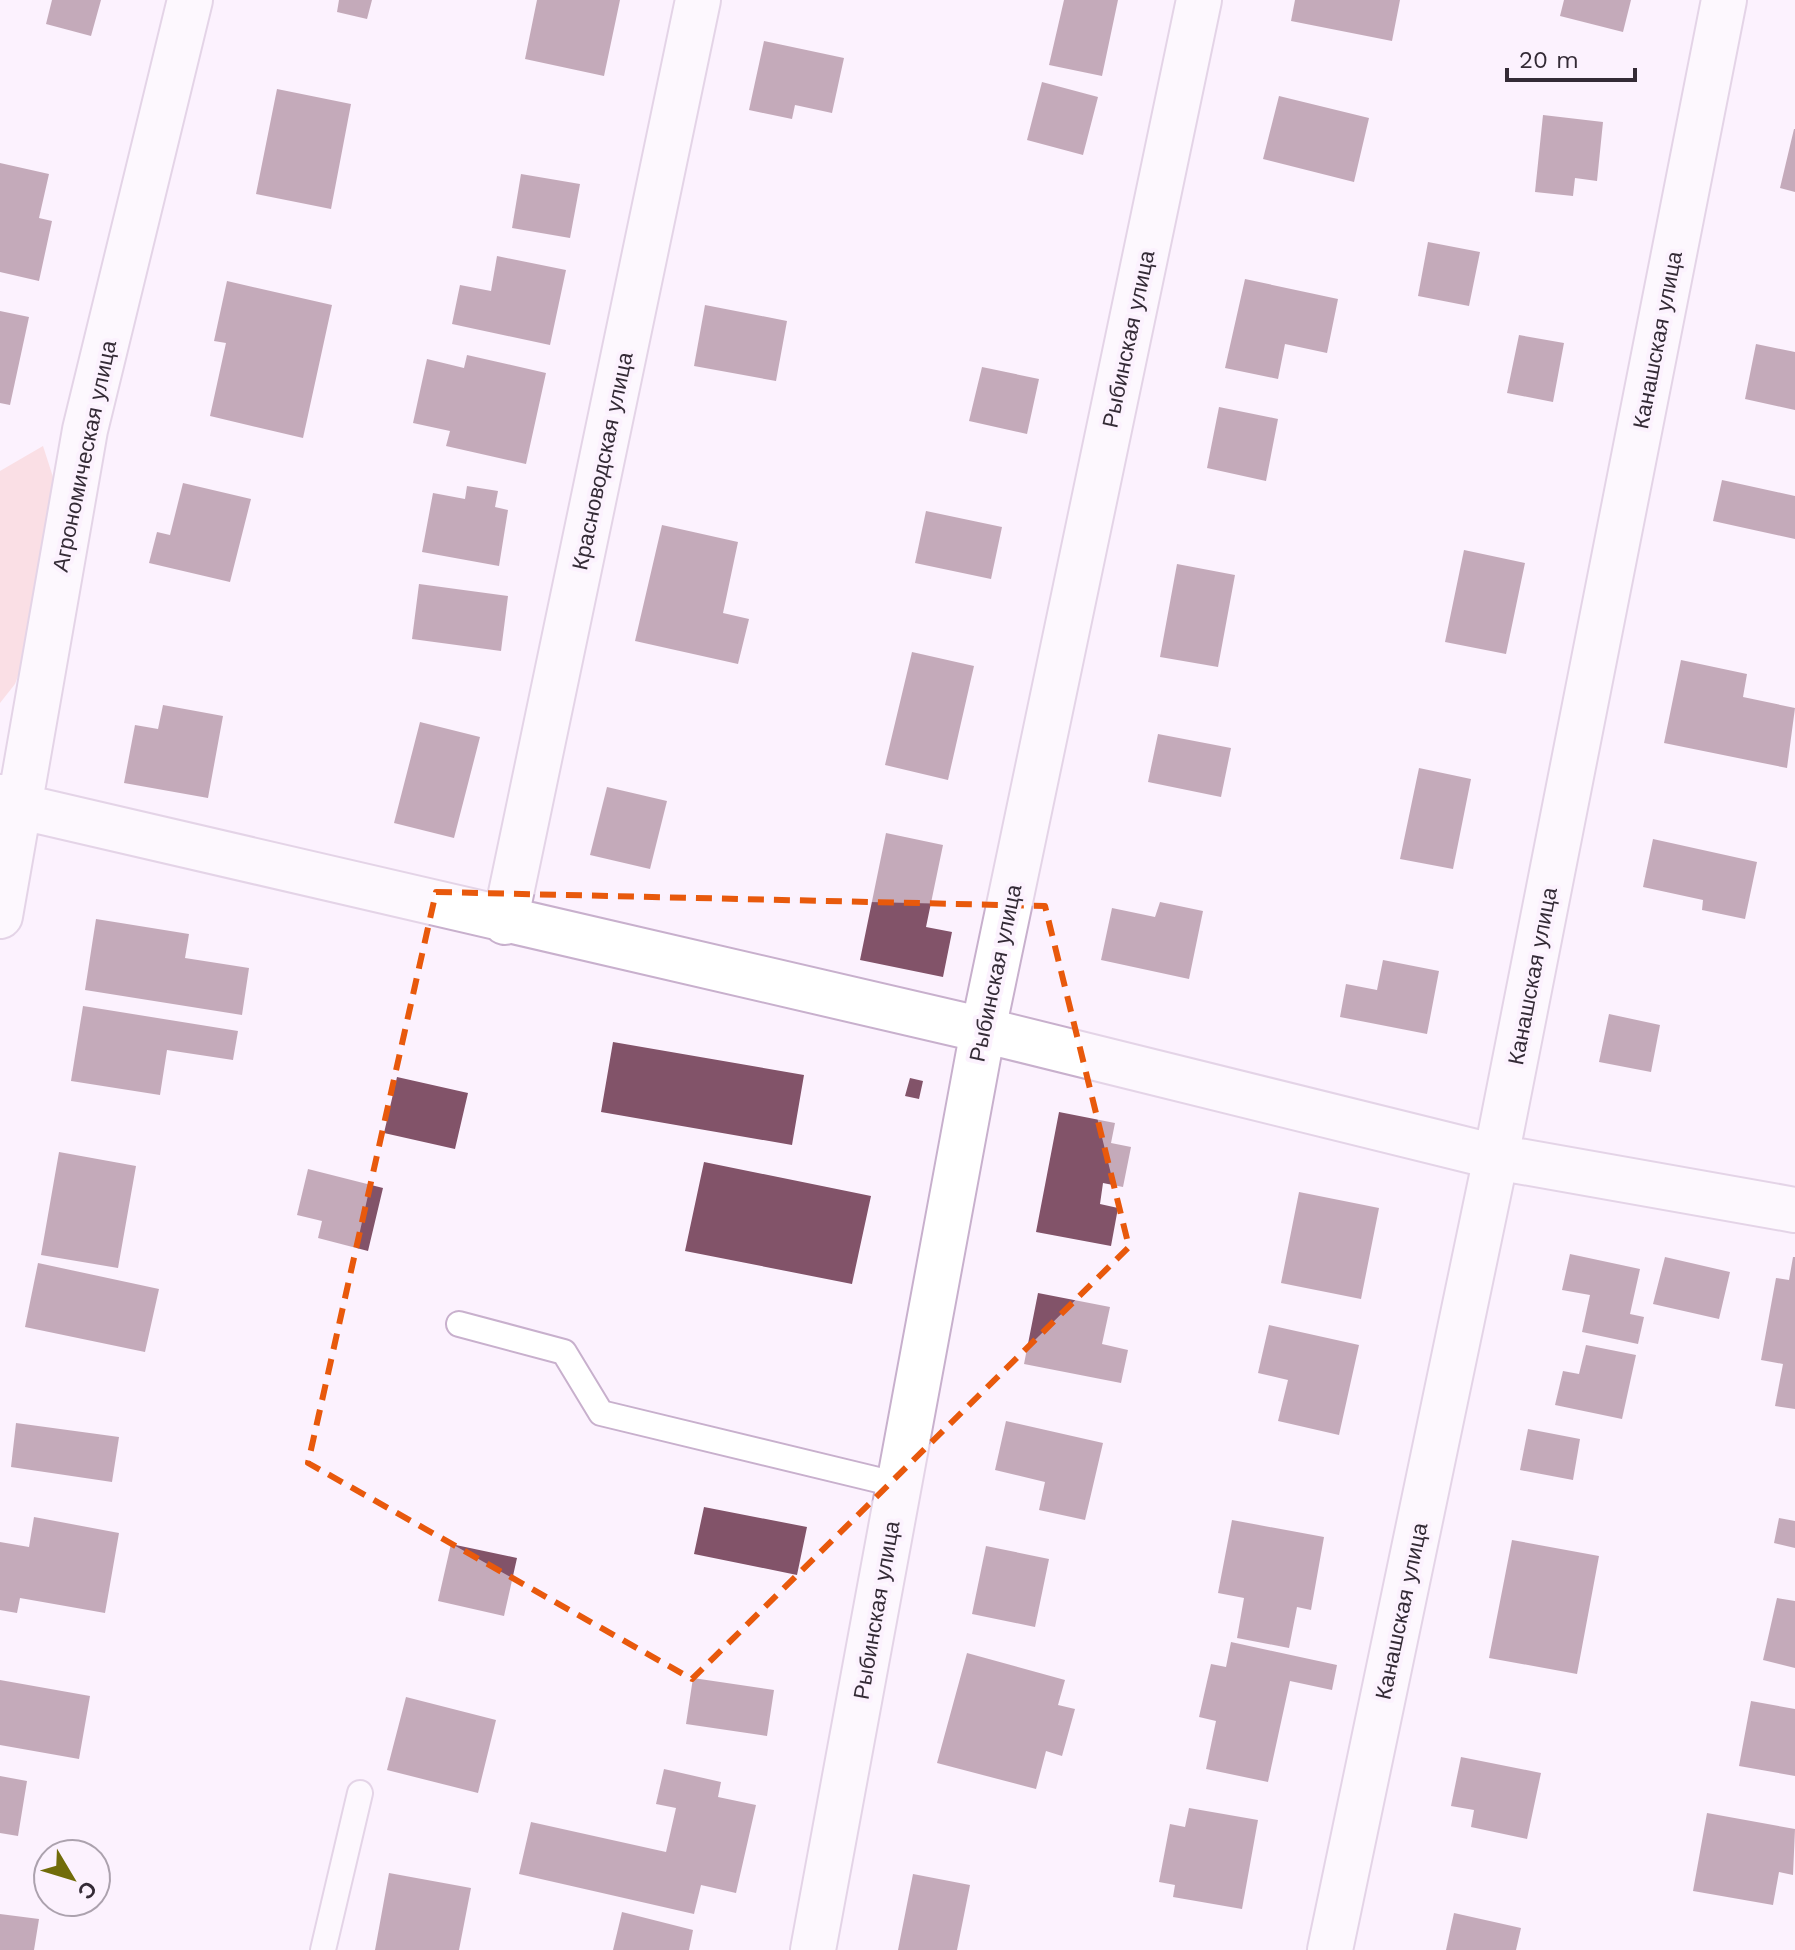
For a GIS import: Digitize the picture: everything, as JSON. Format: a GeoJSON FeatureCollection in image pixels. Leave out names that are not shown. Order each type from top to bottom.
{"type":"FeatureCollection","features":[{"type":"Feature","properties":{"kind":"street","name":"Агрономическая улица"},"geometry":{"type":"LineString","coordinates":[[0,916],[9,801],[85,430],[190,0]]}},
{"type":"Feature","properties":{"kind":"street","name":"Красноводская улица"},"geometry":{"type":"LineString","coordinates":[[505,922],[698,0]]}},
{"type":"Feature","properties":{"kind":"street","name":"Рыбинская улица"},"geometry":{"type":"LineString","coordinates":[[813,1950],[983,1030],[1199,0]]}},
{"type":"Feature","properties":{"kind":"street","name":"Канашская улица"},"geometry":{"type":"LineString","coordinates":[[1330,1950],[1496,1157],[1724,0]]}},
{"type":"Feature","properties":{"kind":"street"},"geometry":{"type":"LineString","coordinates":[[9,801],[505,922],[983,1030],[1496,1157],[1795,1210]]}},
{"type":"Feature","properties":{"kind":"lane"},"geometry":{"type":"LineString","coordinates":[[459,1324],[564,1352],[601,1413],[899,1485]]}},
{"type":"Feature","properties":{"kind":"lane"},"geometry":{"type":"LineString","coordinates":[[323,1950],[360,1793]]}},
{"type":"Feature","properties":{"kind":"highlighted area"},"geometry":{"type":"Polygon","coordinates":[[[436,892],[1045,906],[1129,1247],[692,1679],[308,1463],[436,892]]]}},
{"type":"Feature","properties":{"kind":"shaded area"},"geometry":{"type":"Polygon","coordinates":[[[43,446],[71,533],[15,684],[0,703],[0,471],[43,446]]]}},
{"type":"Feature","properties":{"kind":"building"},"geometry":{"type":"Polygon","coordinates":[[[52,0],[101,0],[91,36],[46,24],[52,0]]]}},
{"type":"Feature","properties":{"kind":"building"},"geometry":{"type":"Polygon","coordinates":[[[339,0],[372,0],[367,19],[337,12],[339,0]]]}},
{"type":"Feature","properties":{"kind":"building"},"geometry":{"type":"Polygon","coordinates":[[[537,0],[620,0],[604,76],[525,59],[537,0]]]}},
{"type":"Feature","properties":{"kind":"building"},"geometry":{"type":"Polygon","coordinates":[[[1064,0],[1118,0],[1102,76],[1049,65],[1064,0]]]}},
{"type":"Feature","properties":{"kind":"building"},"geometry":{"type":"Polygon","coordinates":[[[1295,0],[1400,0],[1392,41],[1291,21],[1295,0]]]}},
{"type":"Feature","properties":{"kind":"building"},"geometry":{"type":"Polygon","coordinates":[[[1564,0],[1631,0],[1623,32],[1560,16],[1564,0]]]}},
{"type":"Feature","properties":{"kind":"building"},"geometry":{"type":"Polygon","coordinates":[[[764,41],[844,58],[832,113],[795,105],[792,119],[749,110],[764,41]]]}},
{"type":"Feature","properties":{"kind":"building"},"geometry":{"type":"Polygon","coordinates":[[[1042,82],[1098,97],[1083,155],[1027,140],[1042,82]]]}},
{"type":"Feature","properties":{"kind":"building"},"geometry":{"type":"Polygon","coordinates":[[[277,89],[351,104],[331,209],[256,194],[277,89]]]}},
{"type":"Feature","properties":{"kind":"building"},"geometry":{"type":"Polygon","coordinates":[[[1279,96],[1369,118],[1354,182],[1263,159],[1279,96]]]}},
{"type":"Feature","properties":{"kind":"building"},"geometry":{"type":"Polygon","coordinates":[[[1543,115],[1603,122],[1597,181],[1575,178],[1573,196],[1535,192],[1543,115]]]}},
{"type":"Feature","properties":{"kind":"building"},"geometry":{"type":"Polygon","coordinates":[[[1795,129],[1795,192],[1780,188],[1795,129]]]}},
{"type":"Feature","properties":{"kind":"building"},"geometry":{"type":"Polygon","coordinates":[[[0,163],[49,174],[39,218],[52,221],[39,281],[0,272],[0,163]]]}},
{"type":"Feature","properties":{"kind":"building"},"geometry":{"type":"Polygon","coordinates":[[[521,174],[580,184],[570,238],[512,228],[521,174]]]}},
{"type":"Feature","properties":{"kind":"building"},"geometry":{"type":"Polygon","coordinates":[[[1428,242],[1480,252],[1469,306],[1418,296],[1428,242]]]}},
{"type":"Feature","properties":{"kind":"building"},"geometry":{"type":"Polygon","coordinates":[[[497,256],[566,270],[550,345],[452,324],[460,285],[491,291],[497,256]]]}},
{"type":"Feature","properties":{"kind":"building"},"geometry":{"type":"Polygon","coordinates":[[[1245,279],[1338,299],[1327,353],[1285,344],[1278,379],[1225,368],[1245,279]]]}},
{"type":"Feature","properties":{"kind":"building"},"geometry":{"type":"Polygon","coordinates":[[[227,281],[332,305],[303,438],[210,416],[226,343],[214,341],[227,281]]]}},
{"type":"Feature","properties":{"kind":"building"},"geometry":{"type":"Polygon","coordinates":[[[705,305],[787,321],[776,381],[694,366],[705,305]]]}},
{"type":"Feature","properties":{"kind":"building"},"geometry":{"type":"Polygon","coordinates":[[[0,311],[29,317],[10,405],[0,403],[0,311]]]}},
{"type":"Feature","properties":{"kind":"building"},"geometry":{"type":"Polygon","coordinates":[[[1519,335],[1564,343],[1553,402],[1507,393],[1519,335]]]}},
{"type":"Feature","properties":{"kind":"building"},"geometry":{"type":"Polygon","coordinates":[[[1756,344],[1795,352],[1795,410],[1745,399],[1756,344]]]}},
{"type":"Feature","properties":{"kind":"building"},"geometry":{"type":"Polygon","coordinates":[[[467,355],[546,373],[526,464],[446,446],[450,431],[413,423],[427,359],[464,368],[467,355]]]}},
{"type":"Feature","properties":{"kind":"building"},"geometry":{"type":"Polygon","coordinates":[[[982,367],[1039,379],[1027,434],[969,421],[982,367]]]}},
{"type":"Feature","properties":{"kind":"building"},"geometry":{"type":"Polygon","coordinates":[[[1219,407],[1278,419],[1266,481],[1207,468],[1219,407]]]}},
{"type":"Feature","properties":{"kind":"building"},"geometry":{"type":"Polygon","coordinates":[[[1722,480],[1795,496],[1795,539],[1713,521],[1722,480]]]}},
{"type":"Feature","properties":{"kind":"building"},"geometry":{"type":"Polygon","coordinates":[[[183,483],[251,499],[230,582],[149,563],[157,532],[170,535],[183,483]]]}},
{"type":"Feature","properties":{"kind":"building"},"geometry":{"type":"Polygon","coordinates":[[[467,486],[498,491],[495,507],[508,510],[499,566],[422,552],[433,493],[465,499],[467,486]]]}},
{"type":"Feature","properties":{"kind":"building"},"geometry":{"type":"Polygon","coordinates":[[[926,511],[1002,527],[991,579],[915,563],[926,511]]]}},
{"type":"Feature","properties":{"kind":"building"},"geometry":{"type":"Polygon","coordinates":[[[662,525],[738,542],[723,613],[749,619],[738,664],[635,641],[662,525]]]}},
{"type":"Feature","properties":{"kind":"building"},"geometry":{"type":"Polygon","coordinates":[[[1464,550],[1525,563],[1506,654],[1445,642],[1464,550]]]}},
{"type":"Feature","properties":{"kind":"building"},"geometry":{"type":"Polygon","coordinates":[[[1177,564],[1235,575],[1218,667],[1160,657],[1177,564]]]}},
{"type":"Feature","properties":{"kind":"building"},"geometry":{"type":"Polygon","coordinates":[[[419,584],[508,596],[501,651],[412,639],[419,584]]]}},
{"type":"Feature","properties":{"kind":"building"},"geometry":{"type":"Polygon","coordinates":[[[912,652],[974,666],[948,780],[885,765],[912,652]]]}},
{"type":"Feature","properties":{"kind":"building"},"geometry":{"type":"Polygon","coordinates":[[[1681,660],[1747,674],[1743,697],[1795,708],[1787,768],[1664,743],[1681,660]]]}},
{"type":"Feature","properties":{"kind":"building"},"geometry":{"type":"Polygon","coordinates":[[[163,705],[223,716],[208,798],[124,783],[135,725],[158,729],[163,705]]]}},
{"type":"Feature","properties":{"kind":"building"},"geometry":{"type":"Polygon","coordinates":[[[420,722],[480,737],[454,838],[394,823],[420,722]]]}},
{"type":"Feature","properties":{"kind":"building"},"geometry":{"type":"Polygon","coordinates":[[[1158,734],[1231,748],[1221,797],[1148,782],[1158,734]]]}},
{"type":"Feature","properties":{"kind":"building"},"geometry":{"type":"Polygon","coordinates":[[[1419,768],[1471,779],[1453,869],[1400,859],[1419,768]]]}},
{"type":"Feature","properties":{"kind":"building"},"geometry":{"type":"Polygon","coordinates":[[[607,787],[667,801],[650,869],[590,855],[607,787]]]}},
{"type":"Feature","properties":{"kind":"building"},"geometry":{"type":"Polygon","coordinates":[[[886,833],[943,845],[926,927],[952,932],[943,977],[860,960],[886,833]]]}},
{"type":"Feature","properties":{"kind":"building"},"geometry":{"type":"Polygon","coordinates":[[[1653,839],[1757,862],[1745,919],[1702,910],[1703,900],[1643,887],[1653,839]]]}},
{"type":"Feature","properties":{"kind":"building"},"geometry":{"type":"Polygon","coordinates":[[[1160,902],[1203,911],[1189,979],[1101,960],[1112,908],[1155,917],[1160,902]]]}},
{"type":"Feature","properties":{"kind":"building"},"geometry":{"type":"Polygon","coordinates":[[[96,919],[189,934],[185,958],[249,968],[242,1015],[85,990],[96,919]]]}},
{"type":"Feature","properties":{"kind":"building"},"geometry":{"type":"Polygon","coordinates":[[[1383,960],[1439,971],[1427,1034],[1340,1017],[1346,984],[1377,990],[1383,960]]]}},
{"type":"Feature","properties":{"kind":"building"},"geometry":{"type":"Polygon","coordinates":[[[83,1006],[238,1031],[233,1060],[167,1050],[160,1095],[71,1081],[83,1006]]]}},
{"type":"Feature","properties":{"kind":"building"},"geometry":{"type":"Polygon","coordinates":[[[1609,1014],[1660,1025],[1651,1072],[1599,1062],[1609,1014]]]}},
{"type":"Feature","properties":{"kind":"building"},"geometry":{"type":"Polygon","coordinates":[[[613,1042],[804,1075],[792,1145],[601,1112],[613,1042]]]}},
{"type":"Feature","properties":{"kind":"building"},"geometry":{"type":"Polygon","coordinates":[[[397,1077],[468,1093],[455,1149],[384,1133],[397,1077]]]}},
{"type":"Feature","properties":{"kind":"building"},"geometry":{"type":"Polygon","coordinates":[[[910,1078],[923,1081],[919,1099],[905,1096],[910,1078]]]}},
{"type":"Feature","properties":{"kind":"building"},"geometry":{"type":"Polygon","coordinates":[[[1059,1112],[1115,1123],[1111,1143],[1131,1147],[1123,1187],[1103,1183],[1100,1204],[1118,1208],[1111,1246],[1036,1232],[1059,1112]]]}},
{"type":"Feature","properties":{"kind":"building"},"geometry":{"type":"Polygon","coordinates":[[[59,1152],[136,1166],[118,1268],[41,1255],[59,1152]]]}},
{"type":"Feature","properties":{"kind":"building"},"geometry":{"type":"Polygon","coordinates":[[[704,1162],[871,1196],[852,1284],[685,1251],[704,1162]]]}},
{"type":"Feature","properties":{"kind":"building"},"geometry":{"type":"Polygon","coordinates":[[[308,1169],[383,1188],[368,1251],[318,1238],[322,1221],[297,1215],[308,1169]]]}},
{"type":"Feature","properties":{"kind":"building"},"geometry":{"type":"Polygon","coordinates":[[[1299,1192],[1379,1208],[1361,1299],[1281,1283],[1299,1192]]]}},
{"type":"Feature","properties":{"kind":"building"},"geometry":{"type":"Polygon","coordinates":[[[1570,1254],[1640,1269],[1630,1314],[1644,1317],[1638,1344],[1582,1332],[1590,1295],[1562,1290],[1570,1254]]]}},
{"type":"Feature","properties":{"kind":"building"},"geometry":{"type":"Polygon","coordinates":[[[1665,1257],[1730,1272],[1719,1319],[1653,1304],[1665,1257]]]}},
{"type":"Feature","properties":{"kind":"building"},"geometry":{"type":"Polygon","coordinates":[[[1793,1257],[1795,1409],[1775,1406],[1783,1364],[1761,1360],[1776,1278],[1789,1280],[1793,1257]]]}},
{"type":"Feature","properties":{"kind":"building"},"geometry":{"type":"Polygon","coordinates":[[[38,1263],[159,1289],[145,1352],[25,1327],[38,1263]]]}},
{"type":"Feature","properties":{"kind":"building"},"geometry":{"type":"Polygon","coordinates":[[[1038,1293],[1110,1307],[1102,1344],[1128,1350],[1121,1383],[1024,1364],[1038,1293]]]}},
{"type":"Feature","properties":{"kind":"building"},"geometry":{"type":"Polygon","coordinates":[[[1269,1325],[1359,1345],[1339,1435],[1278,1421],[1288,1380],[1258,1373],[1269,1325]]]}},
{"type":"Feature","properties":{"kind":"building"},"geometry":{"type":"Polygon","coordinates":[[[1586,1345],[1636,1355],[1622,1419],[1555,1405],[1563,1371],[1579,1374],[1586,1345]]]}},
{"type":"Feature","properties":{"kind":"building"},"geometry":{"type":"Polygon","coordinates":[[[1006,1421],[1103,1443],[1085,1520],[1039,1510],[1045,1482],[995,1470],[1006,1421]]]}},
{"type":"Feature","properties":{"kind":"building"},"geometry":{"type":"Polygon","coordinates":[[[16,1423],[119,1437],[112,1482],[11,1467],[16,1423]]]}},
{"type":"Feature","properties":{"kind":"building"},"geometry":{"type":"Polygon","coordinates":[[[1528,1429],[1580,1439],[1573,1480],[1520,1470],[1528,1429]]]}},
{"type":"Feature","properties":{"kind":"building"},"geometry":{"type":"Polygon","coordinates":[[[704,1507],[807,1527],[797,1575],[694,1554],[704,1507]]]}},
{"type":"Feature","properties":{"kind":"building"},"geometry":{"type":"Polygon","coordinates":[[[34,1517],[119,1533],[105,1613],[20,1598],[17,1613],[0,1610],[0,1542],[29,1547],[34,1517]]]}},
{"type":"Feature","properties":{"kind":"building"},"geometry":{"type":"Polygon","coordinates":[[[1779,1518],[1795,1521],[1795,1548],[1774,1543],[1779,1518]]]}},
{"type":"Feature","properties":{"kind":"building"},"geometry":{"type":"Polygon","coordinates":[[[1232,1520],[1324,1537],[1311,1610],[1297,1607],[1289,1648],[1237,1638],[1244,1598],[1218,1593],[1232,1520]]]}},
{"type":"Feature","properties":{"kind":"building"},"geometry":{"type":"Polygon","coordinates":[[[1512,1540],[1599,1556],[1577,1674],[1489,1658],[1512,1540]]]}},
{"type":"Feature","properties":{"kind":"building"},"geometry":{"type":"Polygon","coordinates":[[[451,1544],[517,1558],[504,1616],[438,1601],[451,1544]]]}},
{"type":"Feature","properties":{"kind":"building"},"geometry":{"type":"Polygon","coordinates":[[[986,1546],[1049,1559],[1035,1627],[972,1614],[986,1546]]]}},
{"type":"Feature","properties":{"kind":"building"},"geometry":{"type":"Polygon","coordinates":[[[1777,1598],[1795,1601],[1795,1668],[1763,1660],[1777,1598]]]}},
{"type":"Feature","properties":{"kind":"building"},"geometry":{"type":"Polygon","coordinates":[[[1231,1642],[1337,1665],[1332,1690],[1290,1681],[1268,1782],[1206,1769],[1216,1721],[1199,1717],[1211,1664],[1226,1667],[1231,1642]]]}},
{"type":"Feature","properties":{"kind":"building"},"geometry":{"type":"Polygon","coordinates":[[[967,1653],[1065,1680],[1058,1705],[1075,1709],[1062,1756],[1046,1751],[1036,1789],[937,1763],[967,1653]]]}},
{"type":"Feature","properties":{"kind":"building"},"geometry":{"type":"Polygon","coordinates":[[[693,1678],[774,1690],[767,1736],[686,1724],[693,1678]]]}},
{"type":"Feature","properties":{"kind":"building"},"geometry":{"type":"Polygon","coordinates":[[[0,1680],[90,1696],[79,1759],[0,1745],[0,1680]]]}},
{"type":"Feature","properties":{"kind":"building"},"geometry":{"type":"Polygon","coordinates":[[[406,1697],[496,1720],[478,1793],[387,1770],[406,1697]]]}},
{"type":"Feature","properties":{"kind":"building"},"geometry":{"type":"Polygon","coordinates":[[[1751,1701],[1795,1709],[1795,1776],[1739,1766],[1751,1701]]]}},
{"type":"Feature","properties":{"kind":"building"},"geometry":{"type":"Polygon","coordinates":[[[1461,1757],[1541,1773],[1527,1839],[1471,1827],[1474,1810],[1451,1806],[1461,1757]]]}},
{"type":"Feature","properties":{"kind":"building"},"geometry":{"type":"Polygon","coordinates":[[[664,1769],[721,1782],[718,1797],[756,1805],[736,1893],[701,1885],[694,1914],[519,1874],[531,1822],[666,1852],[676,1808],[656,1804],[664,1769]]]}},
{"type":"Feature","properties":{"kind":"building"},"geometry":{"type":"Polygon","coordinates":[[[0,1776],[27,1781],[18,1836],[0,1833],[0,1776]]]}},
{"type":"Feature","properties":{"kind":"building"},"geometry":{"type":"Polygon","coordinates":[[[1189,1808],[1258,1820],[1242,1909],[1173,1897],[1175,1885],[1159,1882],[1170,1824],[1185,1827],[1189,1808]]]}},
{"type":"Feature","properties":{"kind":"building"},"geometry":{"type":"Polygon","coordinates":[[[1707,1813],[1795,1829],[1793,1875],[1779,1872],[1773,1905],[1693,1891],[1707,1813]]]}},
{"type":"Feature","properties":{"kind":"building"},"geometry":{"type":"Polygon","coordinates":[[[389,1873],[471,1888],[459,1950],[375,1950],[389,1873]]]}},
{"type":"Feature","properties":{"kind":"building"},"geometry":{"type":"Polygon","coordinates":[[[913,1874],[970,1885],[957,1950],[898,1950],[913,1874]]]}},
{"type":"Feature","properties":{"kind":"building"},"geometry":{"type":"Polygon","coordinates":[[[622,1912],[693,1930],[689,1950],[613,1950],[622,1912]]]}},
{"type":"Feature","properties":{"kind":"building"},"geometry":{"type":"Polygon","coordinates":[[[1454,1913],[1521,1928],[1516,1950],[1446,1950],[1454,1913]]]}},
{"type":"Feature","properties":{"kind":"building"},"geometry":{"type":"Polygon","coordinates":[[[0,1914],[39,1919],[34,1950],[0,1950],[0,1914]]]}}]}
